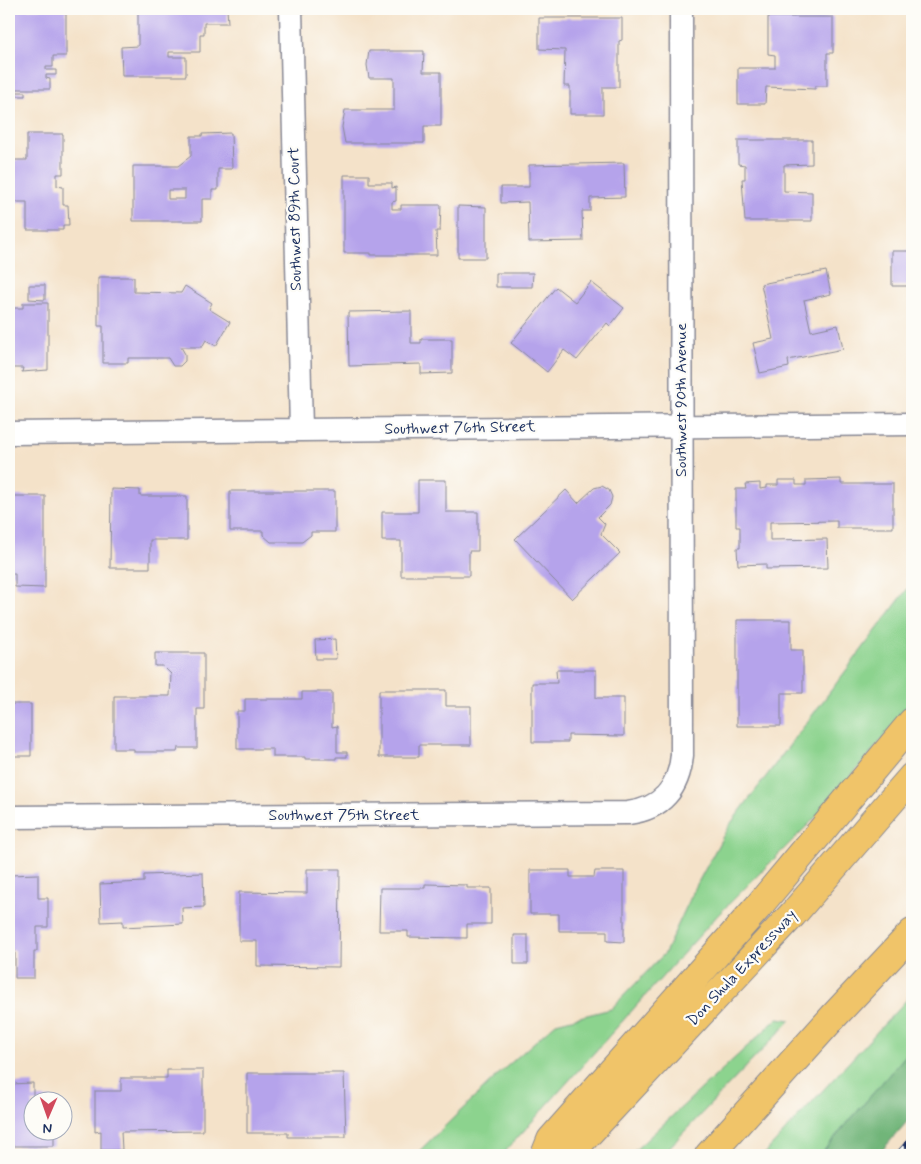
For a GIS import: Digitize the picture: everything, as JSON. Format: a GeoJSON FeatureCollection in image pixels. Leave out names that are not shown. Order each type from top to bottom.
{"type":"FeatureCollection","features":[{"type":"Feature","properties":{"kind":"highway"},"geometry":{"type":"LineString","coordinates":[[545,1155],[551,1140],[757,908],[912,722]]}},
{"type":"Feature","properties":{"kind":"highway","name":"Don Shula Expressway"},"geometry":{"type":"LineString","coordinates":[[568,1155],[793,914],[912,777]]}},
{"type":"Feature","properties":{"kind":"highway"},"geometry":{"type":"LineString","coordinates":[[709,1155],[834,1016],[912,933]]}},
{"type":"Feature","properties":{"kind":"street","name":"Southwest 89th Court"},"geometry":{"type":"LineString","coordinates":[[291,9],[301,429]]}},
{"type":"Feature","properties":{"kind":"street","name":"Southwest 90th Avenue"},"geometry":{"type":"LineString","coordinates":[[672,790],[678,775],[682,755],[681,9]]}},
{"type":"Feature","properties":{"kind":"street","name":"Southwest 76th Street"},"geometry":{"type":"LineString","coordinates":[[9,433],[912,424]]}},
{"type":"Feature","properties":{"kind":"street","name":"Southwest 75th Street"},"geometry":{"type":"LineString","coordinates":[[9,817],[628,812],[654,806],[672,790]]}},
{"type":"Feature","properties":{"kind":"green space"},"geometry":{"type":"Polygon","coordinates":[[[912,583],[912,701],[819,814],[717,916],[502,1155],[415,1155],[504,1069],[556,1023],[611,1009],[665,953],[695,888],[728,827],[912,583]]]}},
{"type":"Feature","properties":{"kind":"green space"},"geometry":{"type":"Polygon","coordinates":[[[912,994],[912,1048],[820,1155],[763,1155],[912,994]]]}},
{"type":"Feature","properties":{"kind":"green space"},"geometry":{"type":"Polygon","coordinates":[[[778,1018],[791,1020],[662,1155],[630,1155],[778,1018]]]}},
{"type":"Feature","properties":{"kind":"green space"},"geometry":{"type":"Polygon","coordinates":[[[912,1048],[912,1116],[878,1155],[820,1155],[912,1048]]]}},
{"type":"Feature","properties":{"kind":"building"},"geometry":{"type":"Polygon","coordinates":[[[9,9],[66,9],[66,56],[53,56],[53,67],[46,67],[46,70],[56,70],[56,75],[46,75],[46,78],[50,79],[50,89],[16,89],[16,92],[25,92],[25,96],[9,96],[9,9]]]}},
{"type":"Feature","properties":{"kind":"building"},"geometry":{"type":"Polygon","coordinates":[[[138,9],[227,9],[228,23],[204,23],[204,34],[200,34],[200,52],[169,52],[169,57],[186,57],[186,76],[122,76],[121,47],[138,46],[138,9]]]}},
{"type":"Feature","properties":{"kind":"building"},"geometry":{"type":"Polygon","coordinates":[[[768,17],[833,17],[833,53],[827,53],[827,86],[815,86],[815,89],[766,87],[765,104],[738,104],[738,68],[775,68],[775,55],[768,54],[768,17]]]}},
{"type":"Feature","properties":{"kind":"building"},"geometry":{"type":"Polygon","coordinates":[[[539,18],[622,18],[622,40],[619,41],[619,87],[603,87],[603,114],[570,114],[570,86],[564,86],[565,50],[539,49],[539,18]]]}},
{"type":"Feature","properties":{"kind":"building"},"geometry":{"type":"Polygon","coordinates":[[[369,51],[424,51],[423,72],[441,72],[441,126],[424,126],[424,143],[345,143],[342,127],[345,110],[394,110],[394,78],[369,78],[367,65],[369,51]]]}},
{"type":"Feature","properties":{"kind":"building"},"geometry":{"type":"Polygon","coordinates":[[[231,133],[232,169],[218,169],[218,190],[212,190],[212,199],[202,199],[202,221],[133,221],[133,166],[178,166],[191,156],[191,136],[202,136],[202,134],[231,133]],[[168,190],[168,199],[185,199],[185,190],[168,190]]]}},
{"type":"Feature","properties":{"kind":"building"},"geometry":{"type":"Polygon","coordinates":[[[9,134],[13,134],[13,160],[27,160],[27,134],[63,134],[63,174],[57,174],[57,186],[63,187],[63,205],[68,205],[69,225],[63,225],[63,230],[27,230],[27,202],[13,202],[13,228],[9,228],[9,134]]]}},
{"type":"Feature","properties":{"kind":"building"},"geometry":{"type":"Polygon","coordinates":[[[738,140],[812,140],[812,164],[784,165],[784,191],[812,192],[812,221],[745,221],[742,179],[745,179],[745,165],[738,164],[738,140]]]}},
{"type":"Feature","properties":{"kind":"building"},"geometry":{"type":"Polygon","coordinates":[[[624,163],[625,197],[590,198],[590,211],[582,211],[583,241],[529,242],[528,202],[501,203],[501,187],[529,187],[529,165],[624,163]]]}},
{"type":"Feature","properties":{"kind":"building"},"geometry":{"type":"Polygon","coordinates":[[[344,175],[369,175],[369,183],[392,183],[392,188],[396,187],[396,201],[392,202],[392,209],[401,209],[401,205],[441,205],[440,231],[436,231],[437,255],[344,253],[344,175]]]}},
{"type":"Feature","properties":{"kind":"building"},"geometry":{"type":"Polygon","coordinates":[[[458,206],[486,207],[486,258],[458,258],[458,206]]]}},
{"type":"Feature","properties":{"kind":"building"},"geometry":{"type":"Polygon","coordinates":[[[892,251],[912,251],[912,286],[892,286],[892,251]]]}},
{"type":"Feature","properties":{"kind":"building"},"geometry":{"type":"Polygon","coordinates":[[[826,271],[831,294],[804,300],[811,331],[838,325],[843,349],[788,360],[789,367],[760,373],[753,343],[773,339],[761,284],[826,271]]]}},
{"type":"Feature","properties":{"kind":"building"},"geometry":{"type":"Polygon","coordinates":[[[496,273],[533,273],[532,287],[496,287],[496,273]]]}},
{"type":"Feature","properties":{"kind":"building"},"geometry":{"type":"Polygon","coordinates":[[[98,277],[134,277],[134,292],[181,293],[185,286],[212,303],[209,309],[230,322],[216,346],[206,340],[202,347],[181,347],[185,354],[185,361],[180,366],[173,366],[168,358],[128,358],[128,363],[103,363],[103,326],[98,326],[98,277]]]}},
{"type":"Feature","properties":{"kind":"building"},"geometry":{"type":"Polygon","coordinates":[[[591,282],[624,308],[610,326],[607,323],[577,360],[564,350],[547,372],[511,343],[556,287],[575,302],[591,282]]]}},
{"type":"Feature","properties":{"kind":"building"},"geometry":{"type":"Polygon","coordinates":[[[29,285],[45,285],[45,300],[29,299],[29,285]]]}},
{"type":"Feature","properties":{"kind":"building"},"geometry":{"type":"Polygon","coordinates":[[[23,303],[48,303],[48,370],[22,372],[23,368],[9,368],[9,308],[23,308],[23,303]]]}},
{"type":"Feature","properties":{"kind":"building"},"geometry":{"type":"Polygon","coordinates":[[[411,311],[411,343],[421,343],[421,339],[452,339],[452,373],[421,374],[421,364],[349,366],[348,312],[411,311]]]}},
{"type":"Feature","properties":{"kind":"building"},"geometry":{"type":"Polygon","coordinates":[[[841,479],[841,484],[893,484],[893,528],[837,528],[837,521],[770,522],[770,540],[827,539],[828,568],[766,569],[766,564],[738,565],[737,548],[740,548],[740,527],[736,527],[736,489],[746,489],[745,484],[760,483],[760,489],[767,488],[767,485],[778,485],[778,480],[796,480],[796,485],[806,485],[806,480],[841,479]]]}},
{"type":"Feature","properties":{"kind":"building"},"geometry":{"type":"Polygon","coordinates":[[[418,480],[446,480],[446,512],[478,512],[478,551],[469,551],[469,576],[401,576],[401,541],[382,541],[382,512],[418,512],[418,480]]]}},
{"type":"Feature","properties":{"kind":"building"},"geometry":{"type":"Polygon","coordinates":[[[602,486],[609,490],[612,497],[610,505],[598,517],[605,524],[601,534],[620,553],[572,599],[515,539],[566,490],[578,503],[594,488],[602,486]]]}},
{"type":"Feature","properties":{"kind":"building"},"geometry":{"type":"Polygon","coordinates":[[[111,489],[140,490],[140,496],[187,496],[187,540],[150,540],[150,568],[110,568],[111,489]]]}},
{"type":"Feature","properties":{"kind":"building"},"geometry":{"type":"Polygon","coordinates":[[[230,491],[335,491],[335,532],[311,532],[311,535],[302,542],[271,542],[263,535],[263,531],[230,531],[230,491]]]}},
{"type":"Feature","properties":{"kind":"building"},"geometry":{"type":"Polygon","coordinates":[[[10,496],[45,496],[45,588],[15,587],[15,574],[9,574],[10,496]]]}},
{"type":"Feature","properties":{"kind":"building"},"geometry":{"type":"Polygon","coordinates":[[[737,620],[791,620],[791,650],[803,650],[803,693],[781,693],[781,726],[737,726],[737,620]]]}},
{"type":"Feature","properties":{"kind":"building"},"geometry":{"type":"Polygon","coordinates":[[[335,639],[336,659],[316,659],[315,640],[335,639]]]}},
{"type":"Feature","properties":{"kind":"building"},"geometry":{"type":"Polygon","coordinates":[[[155,653],[204,653],[204,709],[197,709],[197,748],[178,748],[177,752],[134,752],[134,749],[114,749],[114,696],[170,696],[171,674],[163,666],[155,666],[155,653]]]}},
{"type":"Feature","properties":{"kind":"building"},"geometry":{"type":"Polygon","coordinates":[[[556,670],[596,670],[596,698],[624,698],[624,736],[568,735],[568,742],[532,742],[532,683],[557,683],[556,670]]]}},
{"type":"Feature","properties":{"kind":"building"},"geometry":{"type":"Polygon","coordinates":[[[9,688],[11,688],[11,704],[31,704],[31,756],[9,756],[9,688]]]}},
{"type":"Feature","properties":{"kind":"building"},"geometry":{"type":"Polygon","coordinates":[[[379,690],[446,690],[446,706],[471,706],[471,745],[419,745],[419,757],[379,757],[379,690]]]}},
{"type":"Feature","properties":{"kind":"building"},"geometry":{"type":"Polygon","coordinates":[[[302,692],[332,692],[332,727],[337,726],[337,752],[347,752],[347,757],[305,759],[305,757],[273,757],[273,749],[237,749],[237,711],[245,711],[245,699],[302,699],[302,692]]]}},
{"type":"Feature","properties":{"kind":"building"},"geometry":{"type":"Polygon","coordinates":[[[307,869],[340,869],[339,967],[257,966],[257,941],[239,941],[239,892],[307,893],[307,869]]]}},
{"type":"Feature","properties":{"kind":"building"},"geometry":{"type":"Polygon","coordinates":[[[530,870],[570,870],[570,877],[594,877],[595,871],[624,871],[624,942],[607,941],[607,931],[559,931],[559,914],[530,914],[530,870]]]}},
{"type":"Feature","properties":{"kind":"building"},"geometry":{"type":"Polygon","coordinates":[[[203,873],[204,907],[182,908],[183,924],[123,927],[123,921],[101,922],[100,884],[144,882],[144,875],[203,873]]]}},
{"type":"Feature","properties":{"kind":"building"},"geometry":{"type":"Polygon","coordinates":[[[38,874],[38,898],[48,898],[48,927],[37,927],[37,951],[34,951],[34,978],[15,978],[15,950],[9,950],[9,875],[38,874]]]}},
{"type":"Feature","properties":{"kind":"building"},"geometry":{"type":"Polygon","coordinates":[[[425,884],[467,885],[467,888],[491,888],[491,924],[467,924],[467,938],[408,937],[408,931],[379,931],[380,888],[425,888],[425,884]]]}},
{"type":"Feature","properties":{"kind":"building"},"geometry":{"type":"Polygon","coordinates":[[[514,935],[528,935],[528,964],[514,964],[514,935]]]}},
{"type":"Feature","properties":{"kind":"building"},"geometry":{"type":"Polygon","coordinates":[[[167,1070],[203,1070],[203,1131],[121,1132],[122,1150],[101,1150],[101,1131],[95,1132],[95,1091],[121,1091],[121,1078],[167,1078],[167,1070]]]}},
{"type":"Feature","properties":{"kind":"building"},"geometry":{"type":"Polygon","coordinates":[[[247,1073],[344,1073],[346,1137],[288,1137],[288,1133],[247,1133],[247,1073]]]}},
{"type":"Feature","properties":{"kind":"building"},"geometry":{"type":"Polygon","coordinates":[[[33,1083],[33,1092],[22,1092],[22,1142],[54,1142],[54,1146],[9,1146],[9,1084],[33,1083]]]}},
{"type":"Feature","properties":{"kind":"railway"},"geometry":{"type":"LineString","coordinates":[[897,1155],[912,1138]]}}]}
